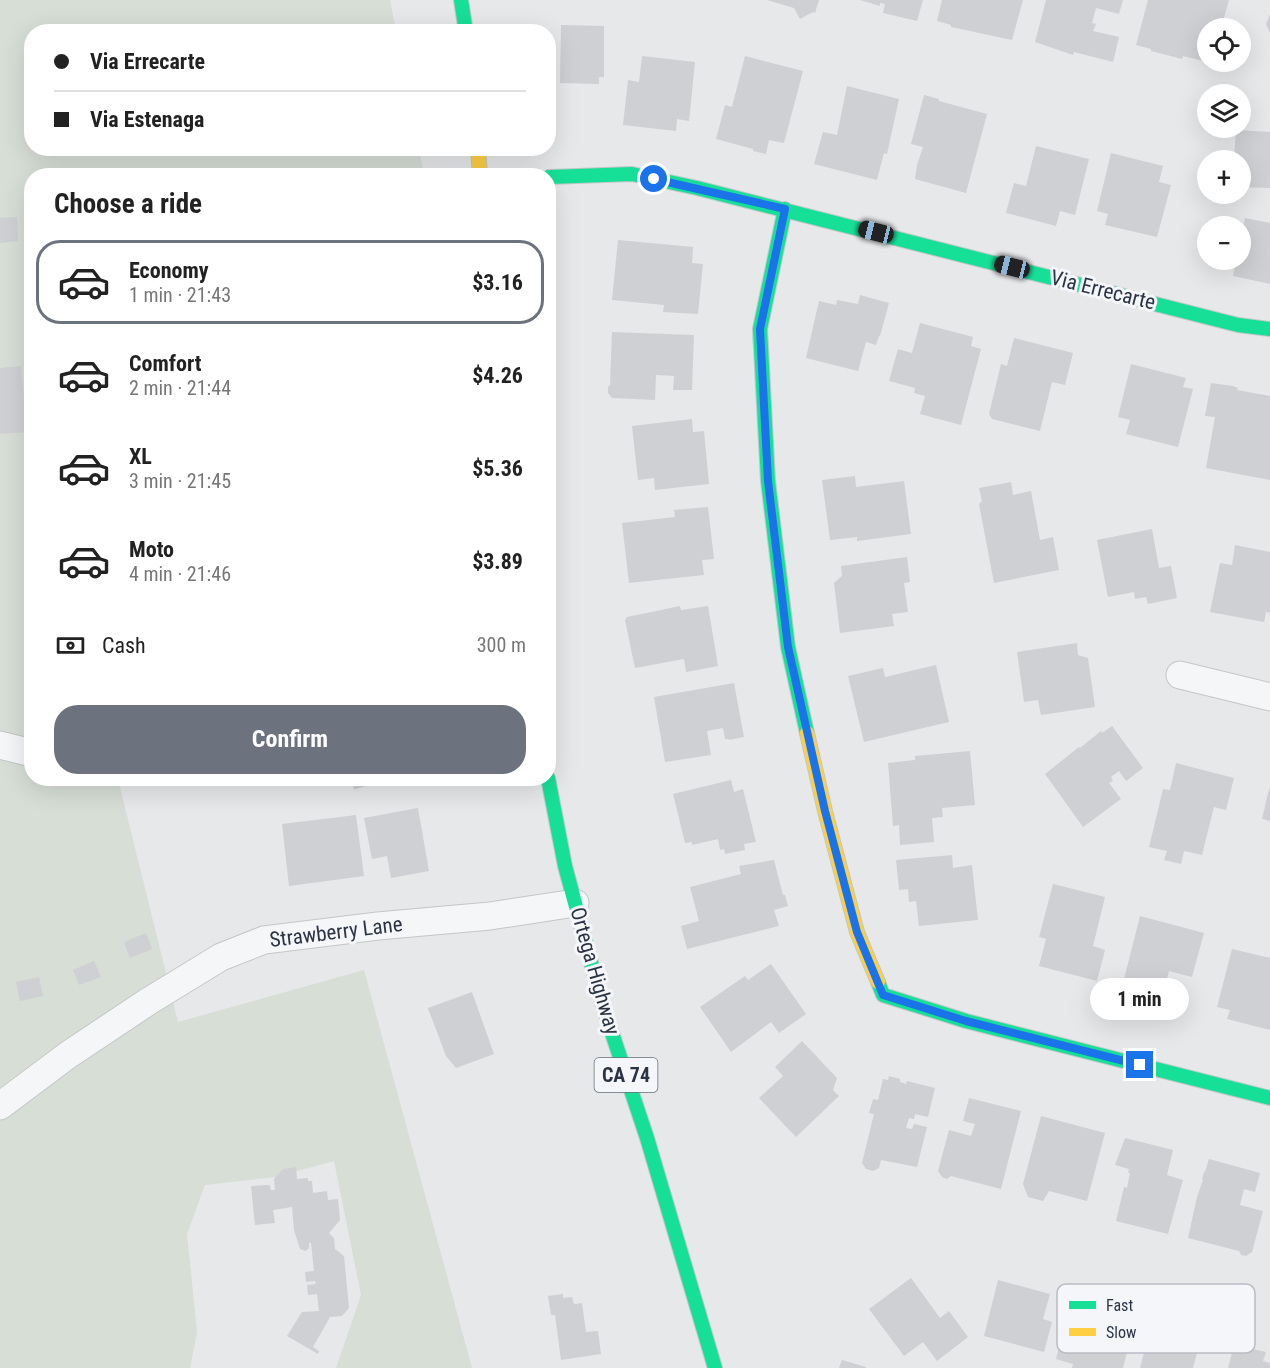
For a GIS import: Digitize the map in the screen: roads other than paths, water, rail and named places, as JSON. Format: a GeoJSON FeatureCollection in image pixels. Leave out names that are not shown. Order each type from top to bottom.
{"type":"FeatureCollection","features":[{"type":"Feature","properties":{"kind":"street"},"geometry":{"type":"LineString","coordinates":[[461,0],[465,24]]}},
{"type":"Feature","properties":{"kind":"street","name":"Via Errecarte"},"geometry":{"type":"LineString","coordinates":[[556,177],[632,174],[785,209],[1238,325],[1270,329]]}},
{"type":"Feature","properties":{"kind":"street"},"geometry":{"type":"LineString","coordinates":[[785,209],[760,329],[768,481],[788,647],[825,811],[857,932],[883,995],[977,1024],[1270,1098]]}},
{"type":"Feature","properties":{"kind":"street"},"geometry":{"type":"LineString","coordinates":[[1180,675],[1270,697]]}},
{"type":"Feature","properties":{"kind":"street"},"geometry":{"type":"LineString","coordinates":[[0,745],[24,751]]}},
{"type":"Feature","properties":{"kind":"street","name":"Ortega Highway"},"geometry":{"type":"LineString","coordinates":[[550,786],[565,866],[602,1004],[647,1138],[715,1368]]}},
{"type":"Feature","properties":{"kind":"street","name":"Strawberry Lane"},"geometry":{"type":"LineString","coordinates":[[0,1106],[68,1055],[158,996],[221,957],[264,940],[367,927],[490,916],[575,903]]}}]}
